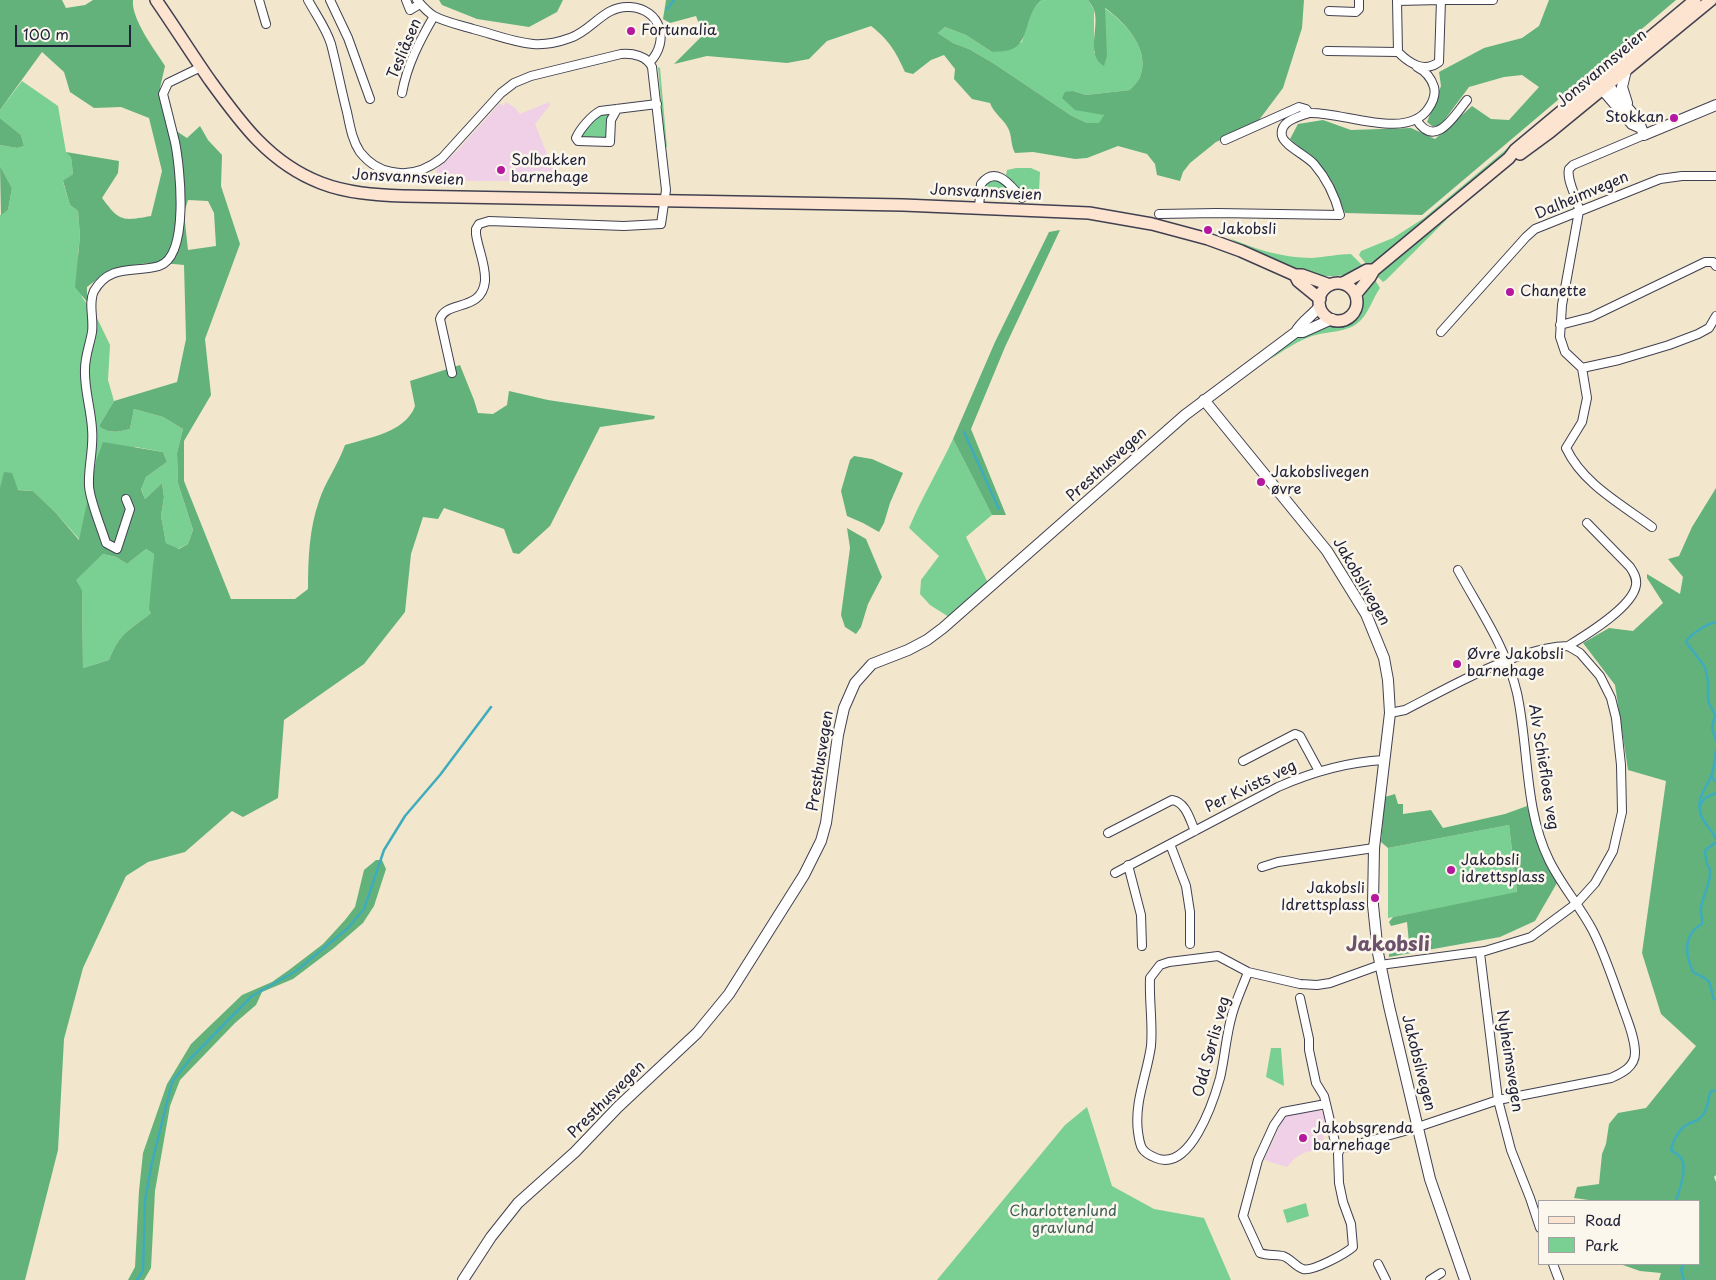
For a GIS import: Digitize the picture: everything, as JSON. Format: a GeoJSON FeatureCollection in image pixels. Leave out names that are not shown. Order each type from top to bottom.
{"type":"FeatureCollection","features":[{"type":"Feature","properties":{"kind":"main road","name":"Jonsvannsveien"},"geometry":{"type":"LineString","coordinates":[[156,0],[240,122],[271,154],[300,174],[333,187],[367,194],[403,196],[979,207],[1089,213],[1152,224],[1230,247],[1295,275],[1330,284]]}},
{"type":"Feature","properties":{"kind":"main road","name":"Jonsvannsveien"},"geometry":{"type":"LineString","coordinates":[[1356,294],[1374,270],[1509,158],[1519,155],[1550,132],[1695,0]]}},
{"type":"Feature","properties":{"kind":"main road","name":"Jonsvannsveien"},"geometry":{"type":"LineString","coordinates":[[1602,84],[1626,70],[1711,0]]}},
{"type":"Feature","properties":{"kind":"main road","name":"Jonsvannsveien"},"geometry":{"type":"LineString","coordinates":[[1343,283],[1367,270],[1374,270]]}},
{"type":"Feature","properties":{"kind":"main road","name":"Jonsvannsveien"},"geometry":{"type":"LineString","coordinates":[[1295,275],[1298,281],[1320,303]]}},
{"type":"Feature","properties":{"kind":"main road"},"geometry":{"type":"LineString","coordinates":[[1343,283],[1348,285],[1356,294],[1357,305],[1352,315],[1343,320],[1332,319],[1322,312],[1320,303],[1325,288],[1330,284],[1343,283]]}},
{"type":"Feature","properties":{"kind":"street"},"geometry":{"type":"LineString","coordinates":[[259,0],[266,24]]}},
{"type":"Feature","properties":{"kind":"street"},"geometry":{"type":"LineString","coordinates":[[308,0],[321,20],[330,43],[351,131],[357,146],[366,159],[376,167],[396,173],[419,170],[436,163],[454,146],[500,93],[522,79],[621,54],[637,56],[650,62],[654,72],[666,190],[661,224],[654,226],[489,221],[479,224],[476,234],[485,277],[482,291],[473,301],[446,311],[440,319],[452,372]]}},
{"type":"Feature","properties":{"kind":"street"},"geometry":{"type":"LineString","coordinates":[[330,0],[348,38],[370,99]]}},
{"type":"Feature","properties":{"kind":"street","name":"Tesliåsen"},"geometry":{"type":"LineString","coordinates":[[406,0],[410,10],[419,2],[434,16],[514,41],[535,44],[571,38],[610,11],[630,7],[647,12],[653,17],[660,29],[661,44],[659,51],[650,62]]}},
{"type":"Feature","properties":{"kind":"street"},"geometry":{"type":"LineString","coordinates":[[1329,11],[1356,12],[1359,9],[1359,0]]}},
{"type":"Feature","properties":{"kind":"street"},"geometry":{"type":"LineString","coordinates":[[1159,214],[1340,215],[1332,191],[1320,171],[1305,156],[1286,142],[1282,136],[1283,127],[1309,113],[1321,113],[1385,124],[1402,123],[1416,119],[1426,112],[1432,102],[1435,93],[1434,86],[1428,76],[1398,52],[1397,0],[1493,0]]}},
{"type":"Feature","properties":{"kind":"street"},"geometry":{"type":"LineString","coordinates":[[1417,67],[1433,65],[1439,62],[1441,0]]}},
{"type":"Feature","properties":{"kind":"street","name":"Tesliåsen"},"geometry":{"type":"LineString","coordinates":[[402,93],[405,76],[422,36],[434,16]]}},
{"type":"Feature","properties":{"kind":"street"},"geometry":{"type":"LineString","coordinates":[[1326,51],[1398,52]]}},
{"type":"Feature","properties":{"kind":"street"},"geometry":{"type":"LineString","coordinates":[[126,499],[130,509],[117,549],[106,543],[89,487],[92,429],[84,369],[92,332],[91,302],[94,291],[103,280],[124,270],[160,266],[170,257],[176,245],[180,222],[180,174],[175,142],[163,94],[168,83],[201,67]]}},
{"type":"Feature","properties":{"kind":"street"},"geometry":{"type":"LineString","coordinates":[[1626,70],[1622,87],[1628,109]]}},
{"type":"Feature","properties":{"kind":"street"},"geometry":{"type":"LineString","coordinates":[[1602,84],[1638,120],[1642,132]]}},
{"type":"Feature","properties":{"kind":"street"},"geometry":{"type":"LineString","coordinates":[[1602,84],[1632,124],[1642,132]]}},
{"type":"Feature","properties":{"kind":"street"},"geometry":{"type":"LineString","coordinates":[[1416,119],[1425,130],[1437,132],[1445,126],[1467,100]]}},
{"type":"Feature","properties":{"kind":"street"},"geometry":{"type":"LineString","coordinates":[[617,109],[611,120],[610,142],[578,140],[576,138],[596,113],[600,111],[656,104]]}},
{"type":"Feature","properties":{"kind":"street"},"geometry":{"type":"LineString","coordinates":[[1652,527],[1589,480],[1572,459],[1566,448],[1582,422],[1587,398],[1582,368],[1565,352],[1560,337],[1562,306],[1579,211],[1578,201],[1568,176],[1570,168],[1642,132],[1716,105]]}},
{"type":"Feature","properties":{"kind":"street"},"geometry":{"type":"LineString","coordinates":[[1224,140],[1295,108],[1303,107],[1309,113]]}},
{"type":"Feature","properties":{"kind":"street"},"geometry":{"type":"LineString","coordinates":[[979,207],[981,184],[993,176],[998,176],[1006,181],[1022,198]]}},
{"type":"Feature","properties":{"kind":"street","name":"Dalheimvegen"},"geometry":{"type":"LineString","coordinates":[[1441,332],[1526,237],[1535,230],[1660,179],[1682,176],[1716,176]]}},
{"type":"Feature","properties":{"kind":"street"},"geometry":{"type":"LineString","coordinates":[[1560,325],[1591,318],[1705,262],[1714,262],[1716,266]]}},
{"type":"Feature","properties":{"kind":"street","name":"Presthusvegen"},"geometry":{"type":"LineString","coordinates":[[463,1280],[491,1237],[518,1203],[575,1152],[618,1108],[692,1039],[729,994],[804,875],[821,841],[826,823],[838,735],[844,708],[855,683],[862,673],[872,664],[908,650],[927,640],[943,628],[1204,400],[1296,332],[1299,326],[1309,318],[1320,303]]}},
{"type":"Feature","properties":{"kind":"street"},"geometry":{"type":"LineString","coordinates":[[1582,368],[1619,360],[1698,334],[1709,328],[1716,316]]}},
{"type":"Feature","properties":{"kind":"street","name":"Presthusvegen"},"geometry":{"type":"LineString","coordinates":[[1296,332],[1303,332],[1332,319]]}},
{"type":"Feature","properties":{"kind":"street","name":"Jakobslivegen"},"geometry":{"type":"LineString","coordinates":[[1204,400],[1313,532],[1339,569],[1366,614],[1380,647],[1388,680],[1390,713],[1374,848],[1373,905],[1380,965],[1432,1190],[1465,1280]]}},
{"type":"Feature","properties":{"kind":"street"},"geometry":{"type":"LineString","coordinates":[[1390,713],[1405,710],[1478,672],[1507,660],[1540,649],[1568,646],[1613,615],[1630,598],[1637,584],[1635,575],[1630,567],[1587,523]]}},
{"type":"Feature","properties":{"kind":"street","name":"Alv Schiefloes veg"},"geometry":{"type":"LineString","coordinates":[[1340,1149],[1418,1127],[1498,1100],[1611,1078],[1628,1070],[1635,1054],[1626,1017],[1604,955],[1593,931],[1550,861],[1540,838],[1534,812],[1517,693],[1507,660],[1458,570]]}},
{"type":"Feature","properties":{"kind":"street","name":"Odd Sørlis veg"},"geometry":{"type":"LineString","coordinates":[[1248,972],[1232,1015],[1220,1078],[1202,1124],[1191,1144],[1179,1157],[1167,1160],[1146,1154],[1141,1148],[1138,1130],[1138,1104],[1151,1047],[1150,978],[1160,966],[1169,962],[1218,956],[1248,972],[1300,984],[1317,985],[1330,983],[1380,965],[1480,953],[1531,937],[1576,903],[1595,883],[1613,851],[1622,812],[1621,765],[1616,718],[1600,676],[1580,653],[1568,646]]}},
{"type":"Feature","properties":{"kind":"street","name":"Per Kvists veg"},"geometry":{"type":"LineString","coordinates":[[1243,761],[1295,734],[1300,736],[1319,771]]}},
{"type":"Feature","properties":{"kind":"street","name":"Per Kvists veg"},"geometry":{"type":"LineString","coordinates":[[1115,873],[1278,786],[1319,771],[1384,760]]}},
{"type":"Feature","properties":{"kind":"street","name":"Per Kvists veg"},"geometry":{"type":"LineString","coordinates":[[1108,833],[1172,800],[1182,804],[1195,831]]}},
{"type":"Feature","properties":{"kind":"street"},"geometry":{"type":"LineString","coordinates":[[1170,844],[1186,886],[1190,912],[1190,944]]}},
{"type":"Feature","properties":{"kind":"street"},"geometry":{"type":"LineString","coordinates":[[1262,867],[1278,862],[1374,848]]}},
{"type":"Feature","properties":{"kind":"street"},"geometry":{"type":"LineString","coordinates":[[1128,865],[1141,915],[1142,946]]}},
{"type":"Feature","properties":{"kind":"street","name":"Nyheimsvegen"},"geometry":{"type":"LineString","coordinates":[[1480,953],[1498,1100],[1512,1150],[1538,1222]]}},
{"type":"Feature","properties":{"kind":"street"},"geometry":{"type":"LineString","coordinates":[[1300,998],[1316,1084],[1324,1096],[1336,1142],[1340,1149],[1338,1154],[1339,1183],[1351,1224],[1353,1247],[1338,1257],[1310,1270],[1302,1269],[1284,1256],[1267,1256],[1260,1253],[1243,1216],[1258,1160],[1274,1125],[1283,1112],[1326,1104]]}},
{"type":"Feature","properties":{"kind":"street"},"geometry":{"type":"LineString","coordinates":[[1378,1264],[1386,1280]]}},
{"type":"Feature","properties":{"kind":"street"},"geometry":{"type":"LineString","coordinates":[[1553,1265],[1559,1280]]}},
{"type":"Feature","properties":{"kind":"street"},"geometry":{"type":"LineString","coordinates":[[1430,1280],[1441,1273]]}},
{"type":"Feature","properties":{"kind":"shaded area"},"geometry":{"type":"Polygon","coordinates":[[[506,102],[520,114],[549,102],[550,105],[535,124],[558,181],[440,181],[436,170],[457,151],[500,103],[503,106],[506,102]]]}},
{"type":"Feature","properties":{"kind":"shaded area"},"geometry":{"type":"Polygon","coordinates":[[[1319,1109],[1324,1114],[1328,1126],[1322,1128],[1326,1149],[1306,1152],[1295,1158],[1287,1167],[1264,1160],[1284,1117],[1319,1109]]]}},
{"type":"Feature","properties":{"kind":"green space"},"geometry":{"type":"Polygon","coordinates":[[[0,0],[62,0],[66,8],[85,5],[93,0],[133,0],[133,8],[140,25],[165,66],[160,88],[167,125],[187,138],[200,126],[208,140],[222,155],[221,186],[240,244],[205,339],[211,395],[184,441],[184,481],[231,599],[295,599],[308,589],[308,567],[313,522],[322,494],[345,445],[385,433],[404,422],[415,406],[410,381],[460,365],[478,413],[493,414],[507,405],[509,391],[548,400],[655,416],[654,419],[600,427],[550,526],[519,554],[513,553],[504,529],[444,508],[438,519],[423,517],[411,554],[405,612],[364,664],[284,720],[278,798],[243,817],[232,811],[185,852],[148,862],[126,876],[83,968],[64,1039],[58,1150],[25,1280],[0,1280],[0,488],[4,472],[12,473],[18,490],[33,491],[56,513],[79,540],[96,461],[103,442],[163,452],[167,462],[146,477],[141,489],[145,499],[162,483],[164,497],[161,516],[166,543],[179,549],[188,544],[193,530],[178,483],[177,453],[183,429],[163,417],[134,409],[130,429],[110,431],[99,426],[114,401],[177,382],[186,339],[184,265],[157,263],[133,265],[110,272],[87,287],[87,302],[75,287],[80,236],[78,211],[70,205],[63,181],[73,174],[71,157],[66,152],[119,161],[118,173],[102,198],[113,212],[122,218],[134,219],[151,216],[162,171],[149,118],[121,107],[94,108],[70,92],[64,72],[42,52],[0,110],[0,0]],[[188,200],[184,213],[188,250],[216,246],[214,213],[208,201],[188,200]],[[146,549],[127,564],[116,557],[103,554],[76,580],[82,590],[83,668],[109,660],[121,638],[151,613],[149,609],[154,554],[146,549]]]}},
{"type":"Feature","properties":{"kind":"green space"},"geometry":{"type":"Polygon","coordinates":[[[439,0],[563,0],[557,12],[529,27],[477,19],[442,5],[439,0]]]}},
{"type":"Feature","properties":{"kind":"green space"},"geometry":{"type":"Polygon","coordinates":[[[666,0],[1042,0],[1032,12],[1022,40],[1010,50],[992,52],[966,35],[945,27],[938,33],[953,43],[969,49],[993,63],[1072,116],[1087,123],[1099,123],[1104,115],[1075,110],[1062,98],[1065,92],[1073,91],[1086,95],[1130,90],[1140,77],[1142,57],[1139,47],[1128,29],[1105,8],[1107,56],[1104,66],[1098,61],[1094,48],[1094,9],[1088,0],[1304,0],[1302,28],[1283,88],[1256,124],[1216,142],[1190,163],[1183,172],[1180,181],[1157,175],[1155,164],[1147,154],[1118,146],[1087,158],[1075,159],[1033,152],[1015,153],[1009,130],[1005,123],[990,103],[972,99],[954,79],[955,69],[944,55],[931,60],[913,74],[905,72],[883,36],[871,26],[827,41],[809,59],[787,63],[707,56],[674,64],[700,38],[701,29],[696,16],[670,23],[663,19],[666,0]]]}},
{"type":"Feature","properties":{"kind":"green space"},"geometry":{"type":"Polygon","coordinates":[[[1042,0],[1088,0],[1094,10],[1094,53],[1106,56],[1104,8],[1128,29],[1139,47],[1142,67],[1139,79],[1130,90],[1086,95],[1073,91],[1104,115],[1100,123],[1087,123],[1072,116],[993,63],[969,49],[953,43],[938,33],[945,27],[966,35],[992,52],[1022,42],[1031,14],[1042,0]]]}},
{"type":"Feature","properties":{"kind":"green space"},"geometry":{"type":"Polygon","coordinates":[[[1549,0],[1676,0],[1422,215],[1345,213],[1332,182],[1317,162],[1290,139],[1298,124],[1323,120],[1351,130],[1411,128],[1435,139],[1472,106],[1491,119],[1509,120],[1539,87],[1522,75],[1504,77],[1469,87],[1440,126],[1432,126],[1427,122],[1441,86],[1439,72],[1484,48],[1522,38],[1539,26],[1549,0]]]}},
{"type":"Feature","properties":{"kind":"green space"},"geometry":{"type":"Polygon","coordinates":[[[1685,0],[1690,0],[1376,262],[1350,274],[1338,276],[1315,275],[1291,267],[1229,238],[1280,255],[1301,258],[1351,254],[1364,267],[1367,265],[1359,255],[1361,251],[1393,238],[1424,218],[1685,0]]]}},
{"type":"Feature","properties":{"kind":"green space"},"geometry":{"type":"Polygon","coordinates":[[[658,67],[660,68],[667,147],[665,147],[658,67]]]}},
{"type":"Feature","properties":{"kind":"green space"},"geometry":{"type":"Polygon","coordinates":[[[22,81],[58,106],[66,152],[71,156],[73,174],[63,182],[70,205],[78,211],[80,236],[78,254],[82,297],[98,320],[110,345],[108,380],[114,401],[99,426],[110,431],[130,429],[134,409],[163,417],[183,429],[177,453],[178,483],[193,530],[188,544],[178,549],[166,543],[161,516],[164,497],[162,483],[145,499],[141,488],[146,477],[167,462],[163,452],[136,447],[96,461],[80,540],[33,491],[0,488],[0,215],[8,210],[12,188],[0,166],[0,145],[17,148],[24,146],[21,135],[0,118],[0,110],[22,81]]]}},
{"type":"Feature","properties":{"kind":"green space"},"geometry":{"type":"Polygon","coordinates":[[[609,112],[611,114],[605,139],[582,138],[581,135],[593,120],[609,112]]]}},
{"type":"Feature","properties":{"kind":"green space"},"geometry":{"type":"Polygon","coordinates":[[[0,118],[21,135],[24,146],[17,148],[0,145],[0,118]]]}},
{"type":"Feature","properties":{"kind":"green space"},"geometry":{"type":"Polygon","coordinates":[[[0,166],[12,188],[8,210],[1,215],[0,166]]]}},
{"type":"Feature","properties":{"kind":"green space"},"geometry":{"type":"Polygon","coordinates":[[[1031,168],[1040,172],[1039,191],[1036,196],[1023,192],[1006,175],[1007,170],[1031,168]]]}},
{"type":"Feature","properties":{"kind":"green space"},"geometry":{"type":"Polygon","coordinates":[[[995,179],[1004,183],[1015,197],[983,196],[982,189],[987,182],[995,179]]]}},
{"type":"Feature","properties":{"kind":"green space"},"geometry":{"type":"Polygon","coordinates":[[[1447,219],[1386,280],[1383,282],[1378,277],[1375,280],[1380,288],[1366,313],[1355,325],[1343,330],[1306,338],[1271,359],[1302,335],[1324,327],[1346,324],[1357,317],[1361,311],[1368,285],[1373,278],[1434,226],[1447,219]]]}},
{"type":"Feature","properties":{"kind":"green space"},"geometry":{"type":"Polygon","coordinates":[[[1060,230],[1005,347],[971,429],[1006,515],[992,515],[953,439],[995,342],[1049,232],[1060,230]]]}},
{"type":"Feature","properties":{"kind":"green space"},"geometry":{"type":"Polygon","coordinates":[[[953,439],[992,515],[966,537],[988,583],[949,617],[930,605],[920,594],[921,580],[939,556],[909,528],[953,439]]]}},
{"type":"Feature","properties":{"kind":"green space"},"geometry":{"type":"Polygon","coordinates":[[[854,456],[872,459],[903,473],[879,532],[847,516],[841,491],[850,460],[854,456]]]}},
{"type":"Feature","properties":{"kind":"green space"},"geometry":{"type":"Polygon","coordinates":[[[1716,488],[1716,1175],[1714,1177],[1716,1182],[1716,1280],[1659,1280],[1661,1273],[1640,1271],[1623,1265],[1701,1265],[1701,1200],[1589,1200],[1574,1198],[1577,1187],[1599,1184],[1602,1154],[1606,1144],[1609,1124],[1618,1113],[1646,1108],[1696,1046],[1661,1014],[1642,953],[1666,781],[1628,770],[1615,685],[1583,643],[1609,628],[1633,631],[1663,603],[1647,578],[1647,574],[1680,594],[1683,577],[1668,559],[1679,556],[1692,527],[1716,488]]]}},
{"type":"Feature","properties":{"kind":"green space"},"geometry":{"type":"Polygon","coordinates":[[[847,528],[866,539],[882,577],[868,604],[861,627],[856,634],[845,627],[841,615],[850,548],[847,528]]]}},
{"type":"Feature","properties":{"kind":"green space"},"geometry":{"type":"Polygon","coordinates":[[[146,549],[154,554],[151,613],[121,638],[109,660],[83,668],[82,590],[75,580],[103,554],[116,557],[127,564],[146,549]]]}},
{"type":"Feature","properties":{"kind":"green space"},"geometry":{"type":"Polygon","coordinates":[[[1395,794],[1398,804],[1403,804],[1403,814],[1431,810],[1443,828],[1505,814],[1527,806],[1542,855],[1557,883],[1535,921],[1500,937],[1389,957],[1389,945],[1409,943],[1407,922],[1391,926],[1389,922],[1393,917],[1517,892],[1509,825],[1388,848],[1381,842],[1385,797],[1395,794]]]}},
{"type":"Feature","properties":{"kind":"green space","name":"Jakobsli idrettsplass"},"geometry":{"type":"Polygon","coordinates":[[[1509,825],[1517,893],[1388,918],[1388,848],[1509,825]]]}},
{"type":"Feature","properties":{"kind":"green space"},"geometry":{"type":"Polygon","coordinates":[[[376,860],[382,860],[386,869],[374,906],[363,923],[293,979],[262,992],[256,1005],[235,1023],[180,1080],[170,1106],[155,1191],[151,1268],[144,1280],[128,1280],[135,1267],[143,1153],[167,1084],[191,1044],[242,995],[272,982],[323,944],[355,907],[364,870],[376,860]]]}},
{"type":"Feature","properties":{"kind":"green space"},"geometry":{"type":"Polygon","coordinates":[[[1271,1048],[1281,1048],[1284,1086],[1266,1077],[1271,1048]]]}},
{"type":"Feature","properties":{"kind":"green space","name":"Charlottenlund gravlund"},"geometry":{"type":"Polygon","coordinates":[[[1087,1107],[1112,1186],[1154,1209],[1204,1218],[1231,1280],[937,1280],[1065,1125],[1087,1107]]]}},
{"type":"Feature","properties":{"kind":"green space"},"geometry":{"type":"Polygon","coordinates":[[[1306,1203],[1309,1216],[1287,1223],[1283,1210],[1306,1203]]]}},
{"type":"Feature","properties":{"kind":"waterway"},"geometry":{"type":"LineString","coordinates":[[667,9],[674,0]]}},
{"type":"Feature","properties":{"kind":"waterway"},"geometry":{"type":"LineString","coordinates":[[964,432],[999,509]]}},
{"type":"Feature","properties":{"kind":"waterway"},"geometry":{"type":"LineString","coordinates":[[1716,622],[1699,630],[1686,642],[1705,667],[1708,681],[1708,701],[1715,715],[1712,728],[1716,741]]}},
{"type":"Feature","properties":{"kind":"waterway"},"geometry":{"type":"LineString","coordinates":[[137,1280],[143,1271],[145,1201],[151,1167],[172,1082],[190,1059],[252,996],[296,971],[348,928],[364,909],[384,850],[405,816],[440,775],[491,707]]}},
{"type":"Feature","properties":{"kind":"waterway"},"geometry":{"type":"LineString","coordinates":[[1716,750],[1714,768],[1699,803],[1702,818],[1716,839]]}},
{"type":"Feature","properties":{"kind":"waterway"},"geometry":{"type":"LineString","coordinates":[[1711,776],[1716,782]]}},
{"type":"Feature","properties":{"kind":"waterway"},"geometry":{"type":"LineString","coordinates":[[1700,805],[1705,798],[1716,793]]}},
{"type":"Feature","properties":{"kind":"waterway"},"geometry":{"type":"LineString","coordinates":[[1716,842],[1705,851],[1710,878],[1702,902],[1702,924],[1691,933],[1687,945],[1688,958],[1693,972],[1708,980],[1713,998],[1716,1000]]}},
{"type":"Feature","properties":{"kind":"waterway"},"geometry":{"type":"LineString","coordinates":[[1676,1200],[1684,1167],[1681,1158],[1671,1150],[1673,1142],[1682,1129],[1702,1116],[1706,1110],[1711,1091],[1716,1091]]}},
{"type":"Feature","properties":{"kind":"waterway"},"geometry":{"type":"LineString","coordinates":[[1684,1265],[1681,1270],[1684,1280]]}},
{"type":"Feature","properties":{"kind":"place","name":"Fortunalia"},"geometry":{"type":"Point","coordinates":[631,31]}},
{"type":"Feature","properties":{"kind":"place","name":"Stokkan"},"geometry":{"type":"Point","coordinates":[1674,118]}},
{"type":"Feature","properties":{"kind":"place","name":"Solbakken barnehage"},"geometry":{"type":"Point","coordinates":[501,170]}},
{"type":"Feature","properties":{"kind":"place","name":"Jakobsli"},"geometry":{"type":"Point","coordinates":[1208,230]}},
{"type":"Feature","properties":{"kind":"place","name":"Chanette"},"geometry":{"type":"Point","coordinates":[1510,292]}},
{"type":"Feature","properties":{"kind":"place","name":"Jakobslivegen øvre"},"geometry":{"type":"Point","coordinates":[1261,482]}},
{"type":"Feature","properties":{"kind":"place","name":"Øvre Jakobsli barnehage"},"geometry":{"type":"Point","coordinates":[1457,664]}},
{"type":"Feature","properties":{"kind":"place","name":"Jakobsli idrettsplass"},"geometry":{"type":"Point","coordinates":[1451,870]}},
{"type":"Feature","properties":{"kind":"place","name":"Jakobsli Idrettsplass"},"geometry":{"type":"Point","coordinates":[1375,898]}},
{"type":"Feature","properties":{"kind":"place","name":"Jakobsgrenda barnehage"},"geometry":{"type":"Point","coordinates":[1303,1138]}},
{"type":"Feature","properties":{"kind":"district","name":"Jakobsli"},"geometry":{"type":"Point","coordinates":[1388,945]}}]}
